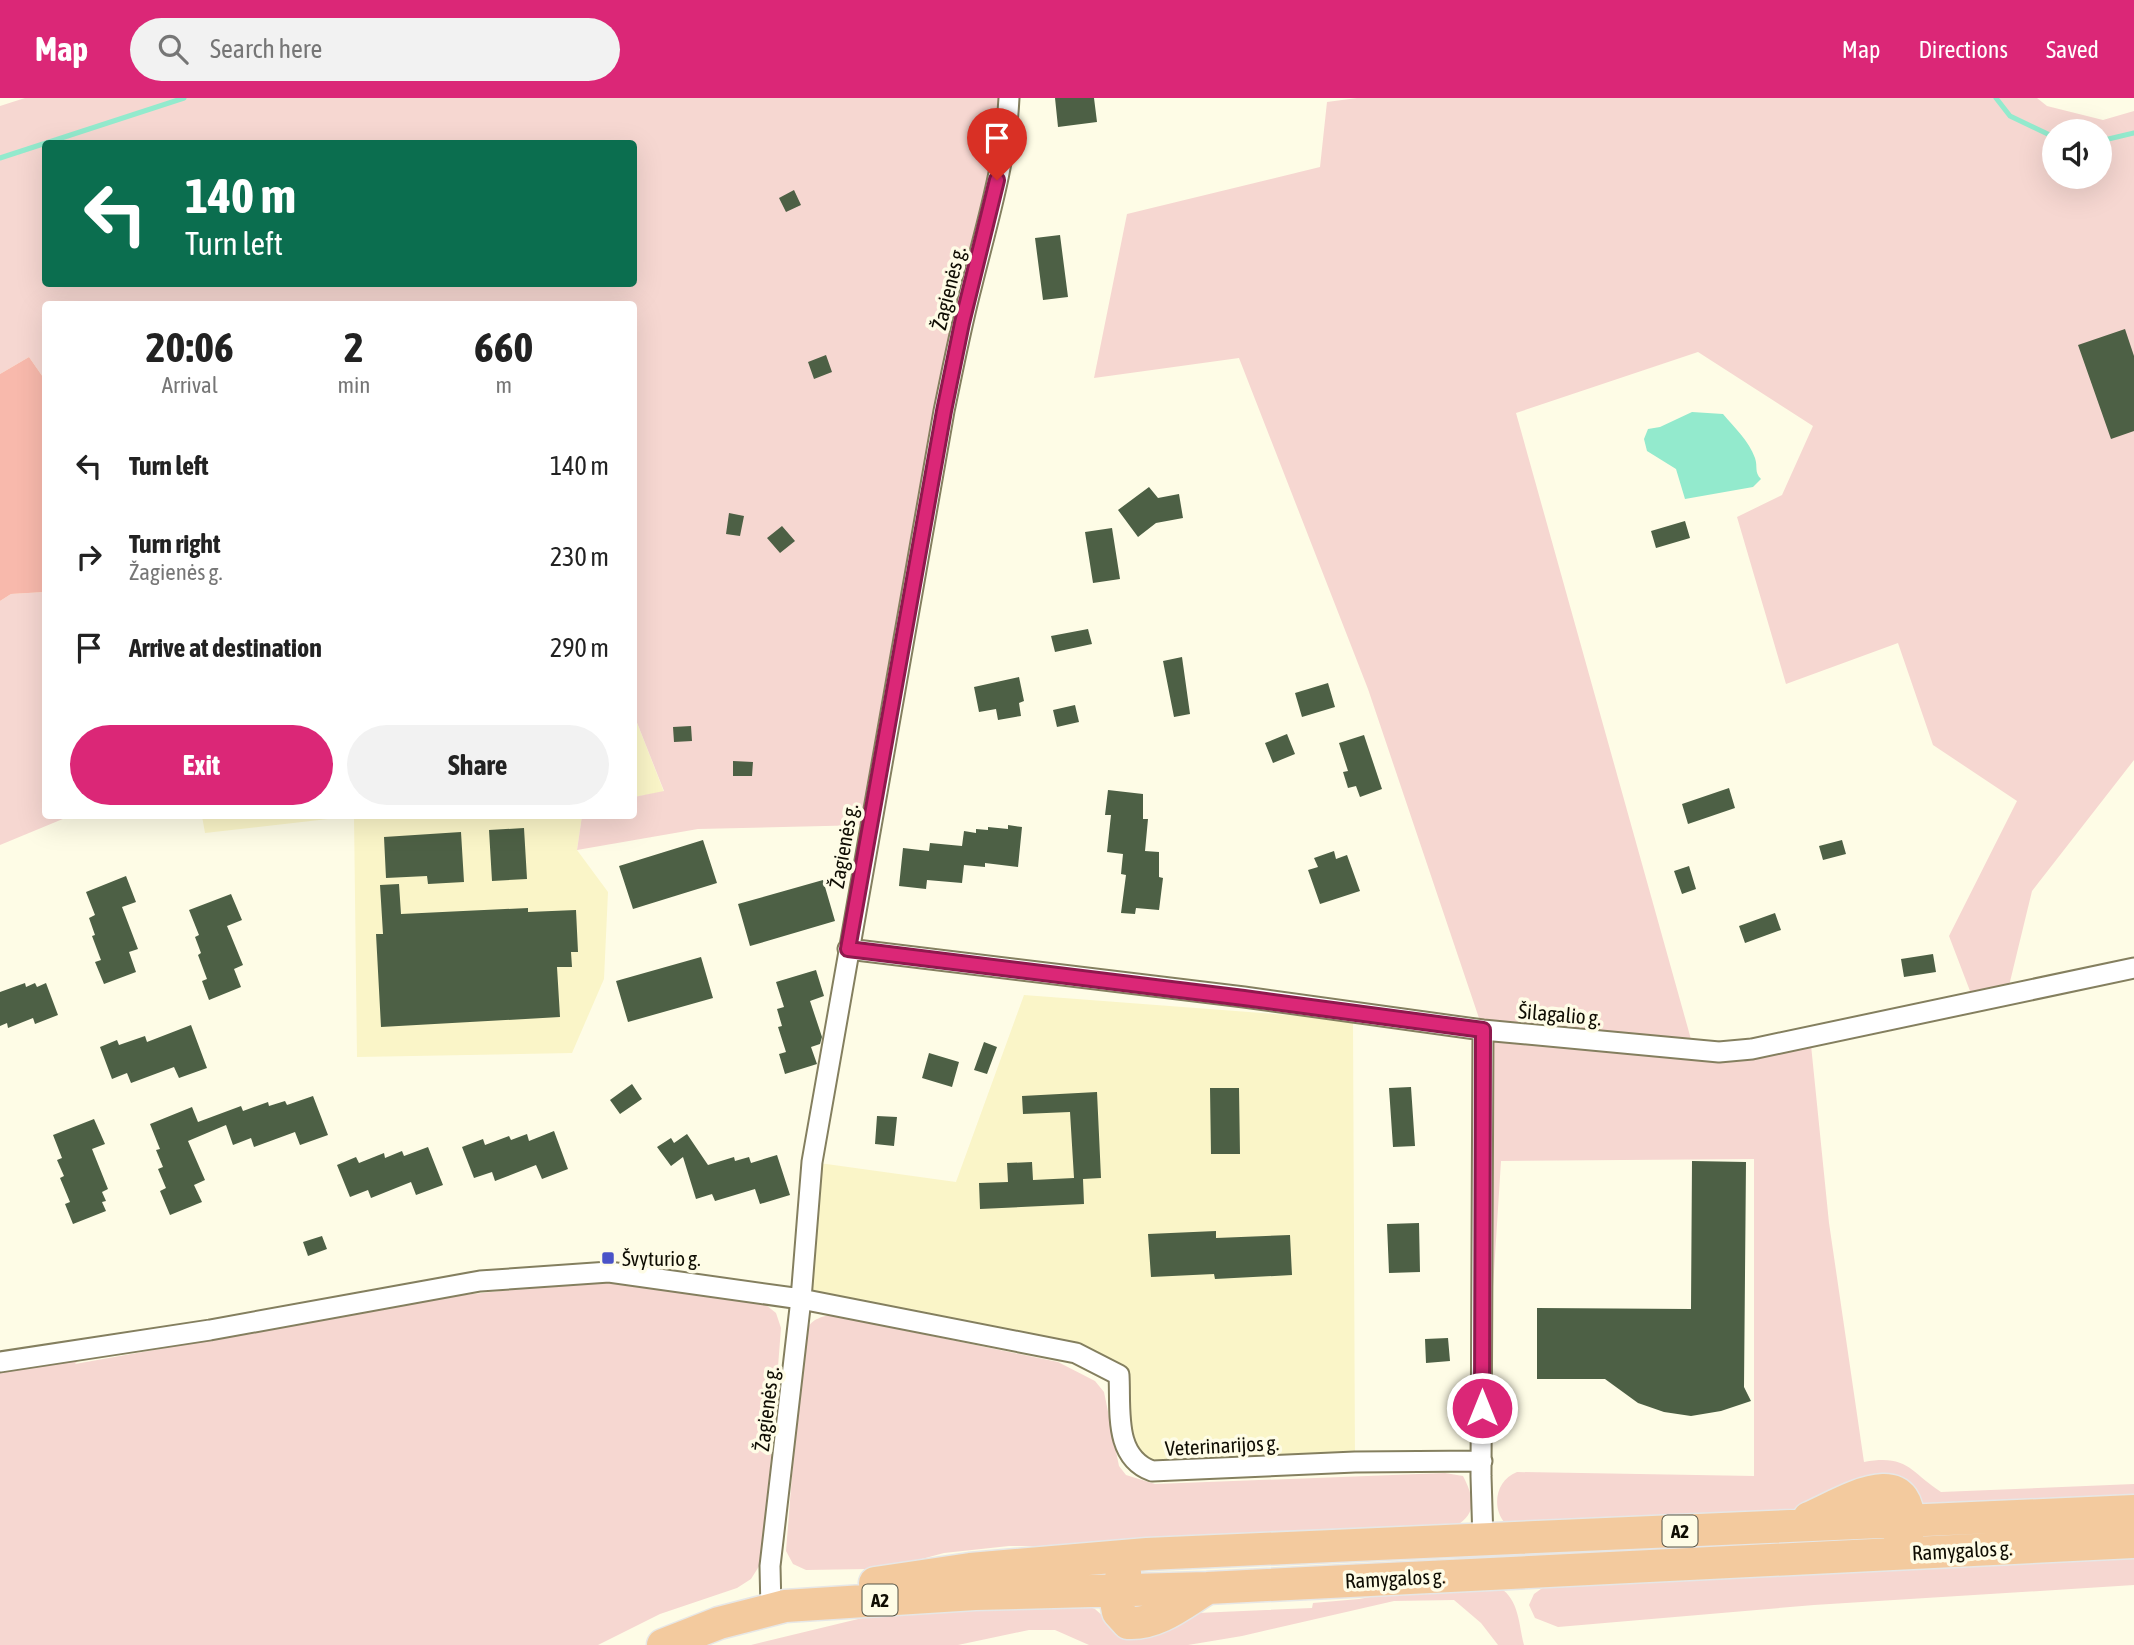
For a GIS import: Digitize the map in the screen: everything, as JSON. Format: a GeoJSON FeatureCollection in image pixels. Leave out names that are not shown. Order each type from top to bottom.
{"type":"FeatureCollection","features":[{"type":"Feature","properties":{"kind":"highway","name":"A2"},"geometry":{"type":"LineString","coordinates":[[663,1645],[719,1623],[778,1608],[905,1577],[970,1569],[1147,1554],[1790,1526],[1875,1490],[1886,1488],[1895,1490],[1904,1498],[1909,1521]]}},
{"type":"Feature","properties":{"kind":"highway"},"geometry":{"type":"LineString","coordinates":[[1811,1558],[1852,1542],[1895,1539],[1908,1531],[1909,1521],[2134,1511]]}},
{"type":"Feature","properties":{"kind":"highway","name":"Ramygalos g."},"geometry":{"type":"LineString","coordinates":[[1114,1591],[1118,1612],[1128,1623],[1141,1624],[1176,1608],[1207,1588],[2134,1542]]}},
{"type":"Feature","properties":{"kind":"highway"},"geometry":{"type":"LineString","coordinates":[[1114,1591],[1119,1580],[1147,1554]]}},
{"type":"Feature","properties":{"kind":"highway","name":"A2"},"geometry":{"type":"LineString","coordinates":[[778,1608],[975,1594],[1114,1591]]}},
{"type":"Feature","properties":{"kind":"street","name":"Žagienės g."},"geometry":{"type":"LineString","coordinates":[[778,1608],[771,1566],[801,1299],[812,1162],[944,411],[962,323],[992,203],[1007,125],[1009,98]]}},
{"type":"Feature","properties":{"kind":"street","name":"Šilagalio g."},"geometry":{"type":"LineString","coordinates":[[848,949],[1483,1030],[1706,1051],[1752,1049],[2134,968]]}},
{"type":"Feature","properties":{"kind":"street"},"geometry":{"type":"LineString","coordinates":[[1483,1030],[1483,1540]]}},
{"type":"Feature","properties":{"kind":"street"},"geometry":{"type":"LineString","coordinates":[[0,1362],[210,1330],[480,1281],[609,1272],[801,1299]]}},
{"type":"Feature","properties":{"kind":"street","name":"Veterinarijos g."},"geometry":{"type":"LineString","coordinates":[[801,1299],[1076,1353],[1119,1375],[1122,1438],[1127,1451],[1141,1467],[1152,1471],[1356,1462],[1482,1461]]}},
{"type":"Feature","properties":{"kind":"shaded area"},"geometry":{"type":"Polygon","coordinates":[[[25,98],[1002,98],[998,147],[867,825],[698,829],[577,850],[582,819],[637,819],[637,796],[664,791],[637,723],[637,301],[42,301],[42,376],[29,357],[0,374],[0,106],[25,98]]]}},
{"type":"Feature","properties":{"kind":"shaded area"},"geometry":{"type":"Polygon","coordinates":[[[1357,98],[2037,98],[2047,106],[2099,119],[2042,119],[2042,189],[2112,189],[2112,119],[2106,119],[2134,111],[2134,760],[2032,891],[2007,994],[1851,1026],[1970,991],[1949,936],[2017,801],[1933,745],[1898,643],[1786,684],[1737,517],[1782,495],[1813,426],[1698,352],[1516,413],[1694,1050],[1752,1049],[1752,1060],[1811,1045],[1829,1223],[1864,1462],[1890,1460],[1900,1463],[1941,1492],[2134,1484],[2134,1499],[1505,1523],[1501,1517],[1497,1502],[1500,1487],[1517,1472],[1754,1476],[1754,1159],[1501,1161],[1482,1461],[1483,1030],[1368,689],[1239,358],[1094,378],[1127,214],[1320,167],[1327,102],[1357,98]]]}},
{"type":"Feature","properties":{"kind":"shaded area"},"geometry":{"type":"Polygon","coordinates":[[[29,357],[42,376],[42,592],[11,594],[0,601],[0,374],[29,357]]]}},
{"type":"Feature","properties":{"kind":"shaded area"},"geometry":{"type":"Polygon","coordinates":[[[1692,412],[1723,414],[1741,434],[1756,461],[1761,479],[1753,487],[1685,499],[1676,469],[1647,451],[1644,439],[1648,429],[1660,427],[1692,412]]]}},
{"type":"Feature","properties":{"kind":"shaded area"},"geometry":{"type":"Polygon","coordinates":[[[42,592],[42,819],[63,819],[0,845],[0,601],[11,594],[42,592]]]}},
{"type":"Feature","properties":{"kind":"shaded area"},"geometry":{"type":"Polygon","coordinates":[[[637,723],[664,792],[637,796],[637,723]]]}},
{"type":"Feature","properties":{"kind":"shaded area"},"geometry":{"type":"Polygon","coordinates":[[[203,819],[328,819],[205,833],[203,819]]]}},
{"type":"Feature","properties":{"kind":"shaded area"},"geometry":{"type":"Polygon","coordinates":[[[354,819],[582,819],[577,850],[608,892],[604,979],[572,1053],[357,1057],[354,819]]]}},
{"type":"Feature","properties":{"kind":"shaded area"},"geometry":{"type":"Polygon","coordinates":[[[1024,995],[1353,1020],[1355,1462],[1152,1471],[1134,1460],[1119,1375],[1076,1353],[801,1299],[812,1162],[956,1182],[1024,995]]]}},
{"type":"Feature","properties":{"kind":"shaded area"},"geometry":{"type":"Polygon","coordinates":[[[639,1282],[766,1305],[776,1313],[781,1328],[763,1560],[751,1579],[737,1588],[660,1614],[598,1645],[0,1645],[0,1362],[90,1348],[75,1364],[463,1295],[578,1283],[639,1282]]]}},
{"type":"Feature","properties":{"kind":"shaded area"},"geometry":{"type":"Polygon","coordinates":[[[830,1315],[1058,1362],[1095,1381],[1104,1392],[1119,1466],[1126,1475],[1155,1484],[1445,1473],[1463,1476],[1472,1501],[1471,1508],[1464,1520],[1448,1530],[1101,1547],[1009,1546],[944,1553],[892,1567],[806,1570],[793,1564],[786,1551],[803,1337],[813,1322],[830,1315]]]}},
{"type":"Feature","properties":{"kind":"shaded area"},"geometry":{"type":"Polygon","coordinates":[[[2134,1555],[2134,1585],[1814,1605],[1558,1627],[1535,1618],[1529,1605],[1534,1594],[1545,1586],[2134,1555]]]}},
{"type":"Feature","properties":{"kind":"shaded area"},"geometry":{"type":"Polygon","coordinates":[[[1500,1588],[1515,1606],[1524,1645],[1498,1645],[1481,1623],[1454,1600],[1394,1601],[1242,1636],[1188,1645],[1089,1645],[1055,1630],[1029,1630],[958,1645],[751,1645],[883,1613],[1085,1605],[1120,1626],[1143,1628],[1197,1613],[1312,1608],[1313,1603],[1404,1591],[1500,1588]]]}},
{"type":"Feature","properties":{"kind":"building"},"geometry":{"type":"Polygon","coordinates":[[[1055,98],[1094,98],[1097,122],[1058,127],[1055,98]]]}},
{"type":"Feature","properties":{"kind":"building"},"geometry":{"type":"Polygon","coordinates":[[[794,190],[801,205],[786,212],[779,198],[794,190]]]}},
{"type":"Feature","properties":{"kind":"building"},"geometry":{"type":"Polygon","coordinates":[[[1060,235],[1068,297],[1043,300],[1035,238],[1060,235]]]}},
{"type":"Feature","properties":{"kind":"building"},"geometry":{"type":"Polygon","coordinates":[[[2125,329],[2134,356],[2134,431],[2111,439],[2078,345],[2125,329]]]}},
{"type":"Feature","properties":{"kind":"building"},"geometry":{"type":"Polygon","coordinates":[[[826,355],[832,372],[814,379],[808,362],[826,355]]]}},
{"type":"Feature","properties":{"kind":"building"},"geometry":{"type":"Polygon","coordinates":[[[1149,487],[1158,498],[1179,494],[1183,518],[1156,523],[1138,537],[1118,510],[1149,487]]]}},
{"type":"Feature","properties":{"kind":"building"},"geometry":{"type":"Polygon","coordinates":[[[729,513],[744,516],[740,536],[726,534],[729,513]]]}},
{"type":"Feature","properties":{"kind":"building"},"geometry":{"type":"Polygon","coordinates":[[[1685,521],[1690,538],[1656,548],[1651,531],[1685,521]]]}},
{"type":"Feature","properties":{"kind":"building"},"geometry":{"type":"Polygon","coordinates":[[[782,526],[795,541],[780,553],[767,538],[782,526]]]}},
{"type":"Feature","properties":{"kind":"building"},"geometry":{"type":"Polygon","coordinates":[[[1112,528],[1120,579],[1093,583],[1085,532],[1112,528]]]}},
{"type":"Feature","properties":{"kind":"building"},"geometry":{"type":"Polygon","coordinates":[[[1088,629],[1092,644],[1055,652],[1051,636],[1088,629]]]}},
{"type":"Feature","properties":{"kind":"building"},"geometry":{"type":"Polygon","coordinates":[[[1182,657],[1190,714],[1174,717],[1163,661],[1182,657]]]}},
{"type":"Feature","properties":{"kind":"building"},"geometry":{"type":"Polygon","coordinates":[[[1019,677],[1024,701],[1019,703],[1021,716],[998,720],[996,709],[979,712],[974,687],[1019,677]]]}},
{"type":"Feature","properties":{"kind":"building"},"geometry":{"type":"Polygon","coordinates":[[[1328,683],[1335,707],[1302,717],[1295,693],[1328,683]]]}},
{"type":"Feature","properties":{"kind":"building"},"geometry":{"type":"Polygon","coordinates":[[[1075,705],[1079,722],[1057,727],[1053,710],[1075,705]]]}},
{"type":"Feature","properties":{"kind":"building"},"geometry":{"type":"Polygon","coordinates":[[[691,726],[692,741],[674,742],[673,727],[691,726]]]}},
{"type":"Feature","properties":{"kind":"building"},"geometry":{"type":"Polygon","coordinates":[[[1287,734],[1295,754],[1273,763],[1265,743],[1287,734]]]}},
{"type":"Feature","properties":{"kind":"building"},"geometry":{"type":"Polygon","coordinates":[[[1364,735],[1382,789],[1360,797],[1356,786],[1348,788],[1343,772],[1348,771],[1339,743],[1364,735]]]}},
{"type":"Feature","properties":{"kind":"building"},"geometry":{"type":"Polygon","coordinates":[[[733,761],[753,762],[752,776],[733,776],[733,761]]]}},
{"type":"Feature","properties":{"kind":"building"},"geometry":{"type":"Polygon","coordinates":[[[1729,788],[1735,808],[1688,824],[1682,804],[1729,788]]]}},
{"type":"Feature","properties":{"kind":"building"},"geometry":{"type":"Polygon","coordinates":[[[1108,790],[1143,794],[1143,819],[1148,819],[1145,851],[1159,852],[1159,877],[1163,878],[1159,910],[1136,908],[1135,914],[1121,913],[1126,875],[1121,874],[1123,854],[1107,852],[1111,815],[1105,815],[1108,790]]]}},
{"type":"Feature","properties":{"kind":"building"},"geometry":{"type":"Polygon","coordinates":[[[1008,825],[1022,827],[1018,867],[985,863],[985,867],[964,865],[962,883],[927,880],[926,889],[899,886],[903,848],[929,851],[930,843],[962,846],[964,831],[976,833],[976,829],[988,830],[988,827],[1008,829],[1008,825]]]}},
{"type":"Feature","properties":{"kind":"building"},"geometry":{"type":"Polygon","coordinates":[[[524,828],[527,879],[492,881],[489,830],[524,828]]]}},
{"type":"Feature","properties":{"kind":"building"},"geometry":{"type":"Polygon","coordinates":[[[461,832],[464,882],[428,884],[427,876],[386,878],[384,837],[461,832]]]}},
{"type":"Feature","properties":{"kind":"building"},"geometry":{"type":"Polygon","coordinates":[[[703,840],[717,883],[633,909],[619,866],[703,840]]]}},
{"type":"Feature","properties":{"kind":"building"},"geometry":{"type":"Polygon","coordinates":[[[1842,840],[1846,854],[1823,860],[1819,846],[1842,840]]]}},
{"type":"Feature","properties":{"kind":"building"},"geometry":{"type":"Polygon","coordinates":[[[1334,851],[1336,859],[1347,855],[1360,891],[1320,904],[1308,870],[1318,867],[1314,858],[1334,851]]]}},
{"type":"Feature","properties":{"kind":"building"},"geometry":{"type":"Polygon","coordinates":[[[1689,866],[1696,889],[1682,894],[1674,871],[1689,866]]]}},
{"type":"Feature","properties":{"kind":"building"},"geometry":{"type":"Polygon","coordinates":[[[126,876],[136,902],[122,907],[138,949],[129,952],[136,972],[104,984],[95,962],[101,960],[89,918],[95,915],[86,892],[126,876]]]}},
{"type":"Feature","properties":{"kind":"building"},"geometry":{"type":"Polygon","coordinates":[[[823,880],[835,921],[750,946],[738,904],[823,880]]]}},
{"type":"Feature","properties":{"kind":"building"},"geometry":{"type":"Polygon","coordinates":[[[399,884],[401,914],[528,908],[528,912],[576,910],[578,952],[571,952],[572,967],[557,967],[560,1017],[381,1027],[376,934],[383,934],[380,885],[399,884]]]}},
{"type":"Feature","properties":{"kind":"building"},"geometry":{"type":"Polygon","coordinates":[[[231,894],[242,920],[227,926],[243,965],[234,969],[241,987],[209,1000],[202,981],[207,979],[195,937],[199,935],[189,910],[231,894]]]}},
{"type":"Feature","properties":{"kind":"building"},"geometry":{"type":"Polygon","coordinates":[[[1775,913],[1781,930],[1745,943],[1739,926],[1775,913]]]}},
{"type":"Feature","properties":{"kind":"building"},"geometry":{"type":"Polygon","coordinates":[[[1933,954],[1936,972],[1904,977],[1901,959],[1933,954]]]}},
{"type":"Feature","properties":{"kind":"building"},"geometry":{"type":"Polygon","coordinates":[[[701,957],[713,998],[628,1022],[616,981],[701,957]]]}},
{"type":"Feature","properties":{"kind":"building"},"geometry":{"type":"Polygon","coordinates":[[[816,970],[824,996],[810,1001],[822,1037],[820,1044],[811,1047],[817,1064],[785,1074],[779,1054],[786,1052],[778,1027],[782,1026],[777,1009],[784,1007],[776,982],[816,970]]]}},
{"type":"Feature","properties":{"kind":"building"},"geometry":{"type":"Polygon","coordinates":[[[25,983],[26,987],[35,983],[37,987],[46,983],[58,1015],[35,1024],[33,1018],[8,1028],[7,1023],[0,1026],[0,992],[25,983]]]}},
{"type":"Feature","properties":{"kind":"building"},"geometry":{"type":"Polygon","coordinates":[[[191,1025],[207,1068],[179,1078],[174,1067],[131,1083],[127,1073],[112,1079],[100,1047],[117,1040],[119,1045],[145,1036],[147,1042],[191,1025]]]}},
{"type":"Feature","properties":{"kind":"building"},"geometry":{"type":"Polygon","coordinates":[[[984,1042],[997,1047],[987,1074],[974,1070],[984,1042]]]}},
{"type":"Feature","properties":{"kind":"building"},"geometry":{"type":"Polygon","coordinates":[[[929,1053],[959,1062],[952,1087],[922,1078],[929,1053]]]}},
{"type":"Feature","properties":{"kind":"building"},"geometry":{"type":"Polygon","coordinates":[[[632,1084],[642,1099],[620,1114],[610,1100],[632,1084]]]}},
{"type":"Feature","properties":{"kind":"building"},"geometry":{"type":"Polygon","coordinates":[[[1411,1087],[1415,1146],[1393,1147],[1389,1088],[1411,1087]]]}},
{"type":"Feature","properties":{"kind":"building"},"geometry":{"type":"Polygon","coordinates":[[[1210,1088],[1239,1088],[1240,1154],[1211,1154],[1210,1088]]]}},
{"type":"Feature","properties":{"kind":"building"},"geometry":{"type":"Polygon","coordinates":[[[1097,1092],[1101,1178],[1083,1179],[1084,1204],[980,1209],[979,1183],[1008,1182],[1007,1163],[1032,1162],[1033,1180],[1074,1178],[1070,1112],[1023,1114],[1022,1096],[1097,1092]]]}},
{"type":"Feature","properties":{"kind":"building"},"geometry":{"type":"Polygon","coordinates":[[[313,1096],[328,1135],[300,1145],[295,1132],[254,1147],[251,1138],[233,1145],[226,1125],[188,1141],[205,1180],[194,1185],[202,1202],[170,1215],[160,1191],[166,1188],[158,1169],[163,1167],[156,1150],[160,1149],[150,1124],[192,1107],[198,1122],[241,1106],[243,1111],[268,1102],[269,1106],[285,1101],[287,1105],[313,1096]]]}},
{"type":"Feature","properties":{"kind":"building"},"geometry":{"type":"Polygon","coordinates":[[[877,1116],[897,1117],[894,1146],[875,1144],[877,1116]]]}},
{"type":"Feature","properties":{"kind":"building"},"geometry":{"type":"Polygon","coordinates":[[[94,1119],[105,1144],[92,1149],[108,1189],[102,1192],[106,1211],[73,1224],[65,1204],[70,1202],[60,1178],[64,1176],[57,1160],[62,1158],[53,1135],[94,1119]]]}},
{"type":"Feature","properties":{"kind":"building"},"geometry":{"type":"Polygon","coordinates":[[[554,1131],[568,1169],[542,1179],[536,1165],[495,1181],[492,1172],[474,1178],[462,1147],[483,1139],[485,1145],[509,1136],[511,1140],[527,1134],[529,1141],[554,1131]]]}},
{"type":"Feature","properties":{"kind":"building"},"geometry":{"type":"Polygon","coordinates":[[[687,1134],[708,1165],[734,1157],[735,1161],[749,1157],[751,1163],[777,1155],[790,1195],[760,1204],[755,1189],[715,1201],[712,1194],[696,1199],[683,1157],[671,1166],[657,1147],[671,1138],[674,1143],[687,1134]]]}},
{"type":"Feature","properties":{"kind":"building"},"geometry":{"type":"Polygon","coordinates":[[[428,1147],[443,1185],[416,1195],[411,1182],[371,1198],[368,1190],[350,1197],[337,1165],[356,1157],[359,1163],[384,1153],[385,1158],[402,1151],[404,1156],[428,1147]]]}},
{"type":"Feature","properties":{"kind":"building"},"geometry":{"type":"Polygon","coordinates":[[[1692,1161],[1746,1162],[1744,1387],[1751,1401],[1721,1411],[1691,1416],[1664,1412],[1638,1403],[1605,1379],[1537,1379],[1537,1308],[1691,1309],[1692,1161]]]}},
{"type":"Feature","properties":{"kind":"building"},"geometry":{"type":"Polygon","coordinates":[[[1419,1223],[1420,1272],[1389,1273],[1387,1224],[1419,1223]]]}},
{"type":"Feature","properties":{"kind":"building"},"geometry":{"type":"Polygon","coordinates":[[[1216,1231],[1216,1238],[1290,1235],[1292,1275],[1215,1279],[1214,1274],[1151,1277],[1148,1234],[1216,1231]]]}},
{"type":"Feature","properties":{"kind":"building"},"geometry":{"type":"Polygon","coordinates":[[[322,1236],[327,1249],[308,1256],[303,1242],[322,1236]]]}},
{"type":"Feature","properties":{"kind":"building"},"geometry":{"type":"Polygon","coordinates":[[[1448,1338],[1450,1361],[1426,1363],[1425,1339],[1448,1338]]]}},
{"type":"Feature","properties":{"kind":"waterway"},"geometry":{"type":"LineString","coordinates":[[55,140],[184,98]]}},
{"type":"Feature","properties":{"kind":"waterway"},"geometry":{"type":"LineString","coordinates":[[1996,98],[2010,116],[2042,131]]}},
{"type":"Feature","properties":{"kind":"waterway"},"geometry":{"type":"LineString","coordinates":[[2112,138],[2134,133]]}},
{"type":"Feature","properties":{"kind":"waterway"},"geometry":{"type":"LineString","coordinates":[[0,158],[42,144]]}},
{"type":"Feature","properties":{"kind":"place","name":"Švyturio g."},"geometry":{"type":"Point","coordinates":[608,1258]}},
{"type":"Feature","properties":{"kind":"route"},"geometry":{"type":"LineString","coordinates":[[997,180],[962,323],[944,411],[848,949],[1483,1030],[1482,1408]]}}]}
